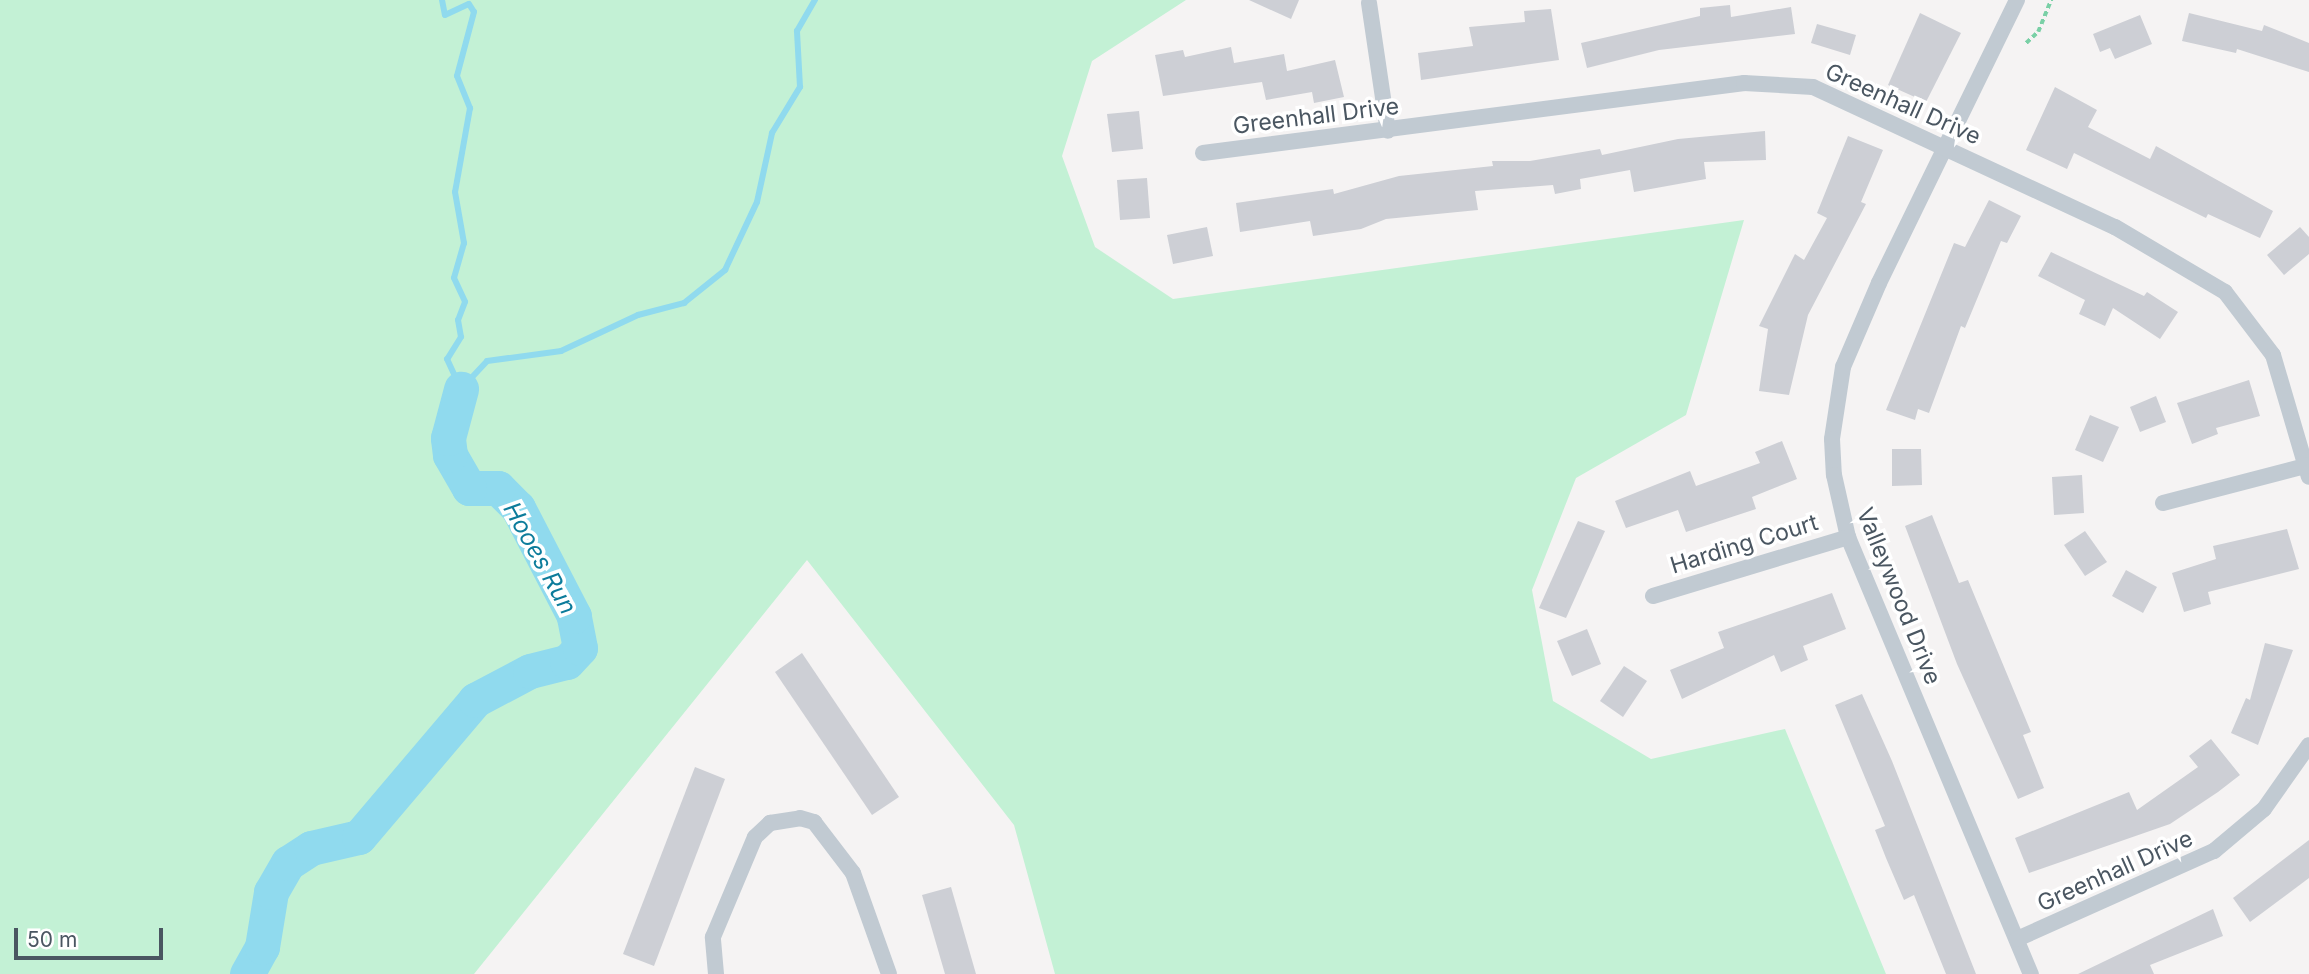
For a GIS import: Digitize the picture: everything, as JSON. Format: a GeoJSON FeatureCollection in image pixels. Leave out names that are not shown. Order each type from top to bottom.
{"type":"FeatureCollection","features":[{"type":"Feature","properties":{"kind":"street","name":"Valleywood Drive"},"geometry":{"type":"LineString","coordinates":[[2017,0],[1944,146],[1843,367],[1832,439],[1834,475],[1848,537],[2031,974]]}},
{"type":"Feature","properties":{"kind":"street"},"geometry":{"type":"LineString","coordinates":[[1369,3],[1388,131]]}},
{"type":"Feature","properties":{"kind":"street","name":"Greenhall Drive"},"geometry":{"type":"LineString","coordinates":[[1203,153],[1744,83],[1782,82],[1843,97],[2115,228],[2225,292],[2273,355],[2308,469]]}},
{"type":"Feature","properties":{"kind":"street"},"geometry":{"type":"LineString","coordinates":[[2163,503],[2308,469]]}},
{"type":"Feature","properties":{"kind":"street","name":"Harding Court"},"geometry":{"type":"LineString","coordinates":[[1653,596],[1848,537]]}},
{"type":"Feature","properties":{"kind":"street","name":"Greenhall Drive"},"geometry":{"type":"LineString","coordinates":[[2017,939],[2214,851],[2264,809],[2309,745]]}},
{"type":"Feature","properties":{"kind":"street"},"geometry":{"type":"LineString","coordinates":[[716,974],[713,937],[755,837],[771,823],[800,818],[814,822],[853,873],[889,974]]}},
{"type":"Feature","properties":{"kind":"path"},"geometry":{"type":"LineString","coordinates":[[2026,43],[2038,32],[2051,0]]}},
{"type":"Feature","properties":{"kind":"green space"},"geometry":{"type":"Polygon","coordinates":[[[0,0],[1186,0],[1092,61],[1062,156],[1095,247],[1173,299],[1744,220],[1686,415],[1576,478],[1532,590],[1553,701],[1651,759],[1785,729],[1886,974],[1055,974],[1014,825],[807,560],[474,974],[0,974],[0,0]]]}},
{"type":"Feature","properties":{"kind":"building"},"geometry":{"type":"Polygon","coordinates":[[[1249,0],[1299,0],[1291,19],[1249,0]]]}},
{"type":"Feature","properties":{"kind":"building"},"geometry":{"type":"Polygon","coordinates":[[[1730,5],[1731,17],[1791,7],[1795,34],[1659,50],[1587,68],[1581,43],[1700,16],[1700,8],[1730,5]]]}},
{"type":"Feature","properties":{"kind":"building"},"geometry":{"type":"Polygon","coordinates":[[[1551,9],[1559,60],[1421,80],[1418,53],[1473,46],[1469,27],[1525,22],[1524,11],[1551,9]]]}},
{"type":"Feature","properties":{"kind":"building"},"geometry":{"type":"Polygon","coordinates":[[[1920,13],[1961,33],[1926,102],[1888,85],[1920,13]]]}},
{"type":"Feature","properties":{"kind":"building"},"geometry":{"type":"Polygon","coordinates":[[[2189,13],[2262,31],[2264,25],[2309,43],[2309,72],[2237,49],[2236,53],[2182,41],[2189,13]]]}},
{"type":"Feature","properties":{"kind":"building"},"geometry":{"type":"Polygon","coordinates":[[[2140,15],[2152,44],[2115,59],[2110,48],[2100,52],[2093,34],[2140,15]]]}},
{"type":"Feature","properties":{"kind":"building"},"geometry":{"type":"Polygon","coordinates":[[[1817,24],[1856,35],[1850,55],[1811,43],[1817,24]]]}},
{"type":"Feature","properties":{"kind":"building"},"geometry":{"type":"Polygon","coordinates":[[[1231,47],[1234,63],[1284,54],[1287,71],[1335,60],[1344,97],[1314,103],[1312,92],[1266,100],[1262,82],[1163,96],[1155,55],[1183,50],[1185,57],[1231,47]]]}},
{"type":"Feature","properties":{"kind":"building"},"geometry":{"type":"Polygon","coordinates":[[[2055,87],[2097,110],[2088,127],[2150,159],[2156,146],[2273,211],[2260,238],[2208,214],[2206,218],[2074,153],[2067,169],[2026,150],[2055,87]]]}},
{"type":"Feature","properties":{"kind":"building"},"geometry":{"type":"Polygon","coordinates":[[[1139,111],[1143,149],[1112,152],[1107,114],[1139,111]]]}},
{"type":"Feature","properties":{"kind":"building"},"geometry":{"type":"Polygon","coordinates":[[[1765,131],[1766,160],[1704,162],[1706,179],[1634,192],[1630,170],[1580,179],[1581,189],[1555,194],[1553,185],[1475,191],[1478,210],[1386,219],[1361,229],[1313,236],[1310,221],[1240,232],[1236,203],[1333,189],[1334,194],[1399,176],[1493,166],[1492,161],[1530,161],[1600,149],[1602,155],[1678,139],[1765,131]]]}},
{"type":"Feature","properties":{"kind":"building"},"geometry":{"type":"Polygon","coordinates":[[[1848,136],[1883,150],[1861,202],[1866,204],[1808,315],[1789,395],[1759,391],[1768,329],[1759,326],[1795,254],[1804,260],[1827,218],[1817,213],[1848,136]]]}},
{"type":"Feature","properties":{"kind":"building"},"geometry":{"type":"Polygon","coordinates":[[[1147,178],[1150,218],[1120,220],[1117,180],[1147,178]]]}},
{"type":"Feature","properties":{"kind":"building"},"geometry":{"type":"Polygon","coordinates":[[[1989,200],[2021,216],[2007,243],[2001,241],[1965,328],[1961,326],[1929,413],[1918,409],[1915,420],[1886,410],[1954,243],[1965,247],[1989,200]]]}},
{"type":"Feature","properties":{"kind":"building"},"geometry":{"type":"Polygon","coordinates":[[[1207,227],[1213,256],[1173,264],[1167,235],[1207,227]]]}},
{"type":"Feature","properties":{"kind":"building"},"geometry":{"type":"Polygon","coordinates":[[[2300,227],[2309,237],[2309,254],[2284,275],[2267,255],[2300,227]]]}},
{"type":"Feature","properties":{"kind":"building"},"geometry":{"type":"Polygon","coordinates":[[[2051,252],[2144,296],[2147,292],[2178,312],[2160,339],[2113,308],[2105,326],[2079,314],[2085,300],[2038,276],[2051,252]]]}},
{"type":"Feature","properties":{"kind":"building"},"geometry":{"type":"Polygon","coordinates":[[[2249,380],[2260,416],[2216,428],[2218,434],[2192,444],[2177,403],[2249,380]]]}},
{"type":"Feature","properties":{"kind":"building"},"geometry":{"type":"Polygon","coordinates":[[[2156,396],[2166,422],[2140,432],[2130,407],[2156,396]]]}},
{"type":"Feature","properties":{"kind":"building"},"geometry":{"type":"Polygon","coordinates":[[[2090,415],[2119,427],[2103,462],[2075,450],[2090,415]]]}},
{"type":"Feature","properties":{"kind":"building"},"geometry":{"type":"Polygon","coordinates":[[[1782,441],[1797,479],[1752,497],[1756,509],[1686,532],[1678,510],[1626,528],[1615,501],[1690,471],[1696,486],[1760,463],[1755,452],[1782,441]]]}},
{"type":"Feature","properties":{"kind":"building"},"geometry":{"type":"Polygon","coordinates":[[[1892,449],[1921,449],[1922,485],[1892,486],[1892,449]]]}},
{"type":"Feature","properties":{"kind":"building"},"geometry":{"type":"Polygon","coordinates":[[[2082,475],[2084,513],[2054,515],[2052,477],[2082,475]]]}},
{"type":"Feature","properties":{"kind":"building"},"geometry":{"type":"Polygon","coordinates":[[[1932,515],[1959,583],[1968,580],[2031,732],[2023,735],[2044,788],[2018,799],[1957,664],[1905,526],[1932,515]]]}},
{"type":"Feature","properties":{"kind":"building"},"geometry":{"type":"Polygon","coordinates":[[[1578,521],[1605,531],[1566,618],[1539,608],[1578,521]]]}},
{"type":"Feature","properties":{"kind":"building"},"geometry":{"type":"Polygon","coordinates":[[[2287,529],[2299,569],[2208,592],[2211,604],[2184,612],[2172,573],[2216,559],[2213,546],[2287,529]]]}},
{"type":"Feature","properties":{"kind":"building"},"geometry":{"type":"Polygon","coordinates":[[[2085,531],[2107,562],[2085,576],[2064,545],[2085,531]]]}},
{"type":"Feature","properties":{"kind":"building"},"geometry":{"type":"Polygon","coordinates":[[[2126,570],[2157,587],[2143,613],[2112,596],[2126,570]]]}},
{"type":"Feature","properties":{"kind":"building"},"geometry":{"type":"Polygon","coordinates":[[[1832,593],[1846,629],[1803,646],[1808,660],[1781,672],[1774,655],[1682,699],[1670,670],[1724,648],[1718,632],[1832,593]]]}},
{"type":"Feature","properties":{"kind":"building"},"geometry":{"type":"Polygon","coordinates":[[[1587,629],[1601,664],[1572,676],[1557,641],[1587,629]]]}},
{"type":"Feature","properties":{"kind":"building"},"geometry":{"type":"Polygon","coordinates":[[[2265,643],[2293,650],[2258,745],[2231,733],[2246,698],[2250,700],[2265,643]]]}},
{"type":"Feature","properties":{"kind":"building"},"geometry":{"type":"Polygon","coordinates":[[[802,653],[899,797],[872,815],[775,672],[802,653]]]}},
{"type":"Feature","properties":{"kind":"building"},"geometry":{"type":"Polygon","coordinates":[[[1624,666],[1647,681],[1623,717],[1600,701],[1624,666]]]}},
{"type":"Feature","properties":{"kind":"building"},"geometry":{"type":"Polygon","coordinates":[[[1862,694],[1892,761],[1976,974],[1946,974],[1914,895],[1904,900],[1886,858],[1875,830],[1885,826],[1835,705],[1862,694]]]}},
{"type":"Feature","properties":{"kind":"building"},"geometry":{"type":"Polygon","coordinates":[[[2211,739],[2240,775],[2218,792],[2170,824],[2029,873],[2015,838],[2129,792],[2137,810],[2198,767],[2189,756],[2211,739]]]}},
{"type":"Feature","properties":{"kind":"building"},"geometry":{"type":"Polygon","coordinates":[[[695,767],[725,779],[654,966],[623,954],[695,767]]]}},
{"type":"Feature","properties":{"kind":"building"},"geometry":{"type":"Polygon","coordinates":[[[2309,840],[2309,878],[2250,922],[2233,898],[2309,840]]]}},
{"type":"Feature","properties":{"kind":"building"},"geometry":{"type":"Polygon","coordinates":[[[951,887],[976,974],[945,974],[922,895],[951,887]]]}},
{"type":"Feature","properties":{"kind":"building"},"geometry":{"type":"Polygon","coordinates":[[[2213,909],[2223,936],[2150,965],[2154,974],[2078,974],[2213,909]]]}},
{"type":"Feature","properties":{"kind":"waterway"},"geometry":{"type":"LineString","coordinates":[[442,0],[445,15],[469,4],[474,12],[457,76],[470,108],[455,192],[464,243],[454,278],[465,302],[458,320],[461,337],[447,359],[461,389]]}},
{"type":"Feature","properties":{"kind":"waterway","name":"Hooes Run"},"geometry":{"type":"LineString","coordinates":[[461,389],[487,361],[561,351],[638,315],[684,303],[725,270],[757,202],[772,133],[800,87],[797,31],[815,0]]}},
{"type":"Feature","properties":{"kind":"waterway","name":"Hooes Run"},"geometry":{"type":"LineString","coordinates":[[247,974],[262,947],[271,892],[288,863],[311,848],[359,837],[475,700],[530,671],[567,662],[580,648],[574,616],[518,508],[498,488],[469,488],[450,455],[448,438],[461,389]]}}]}
